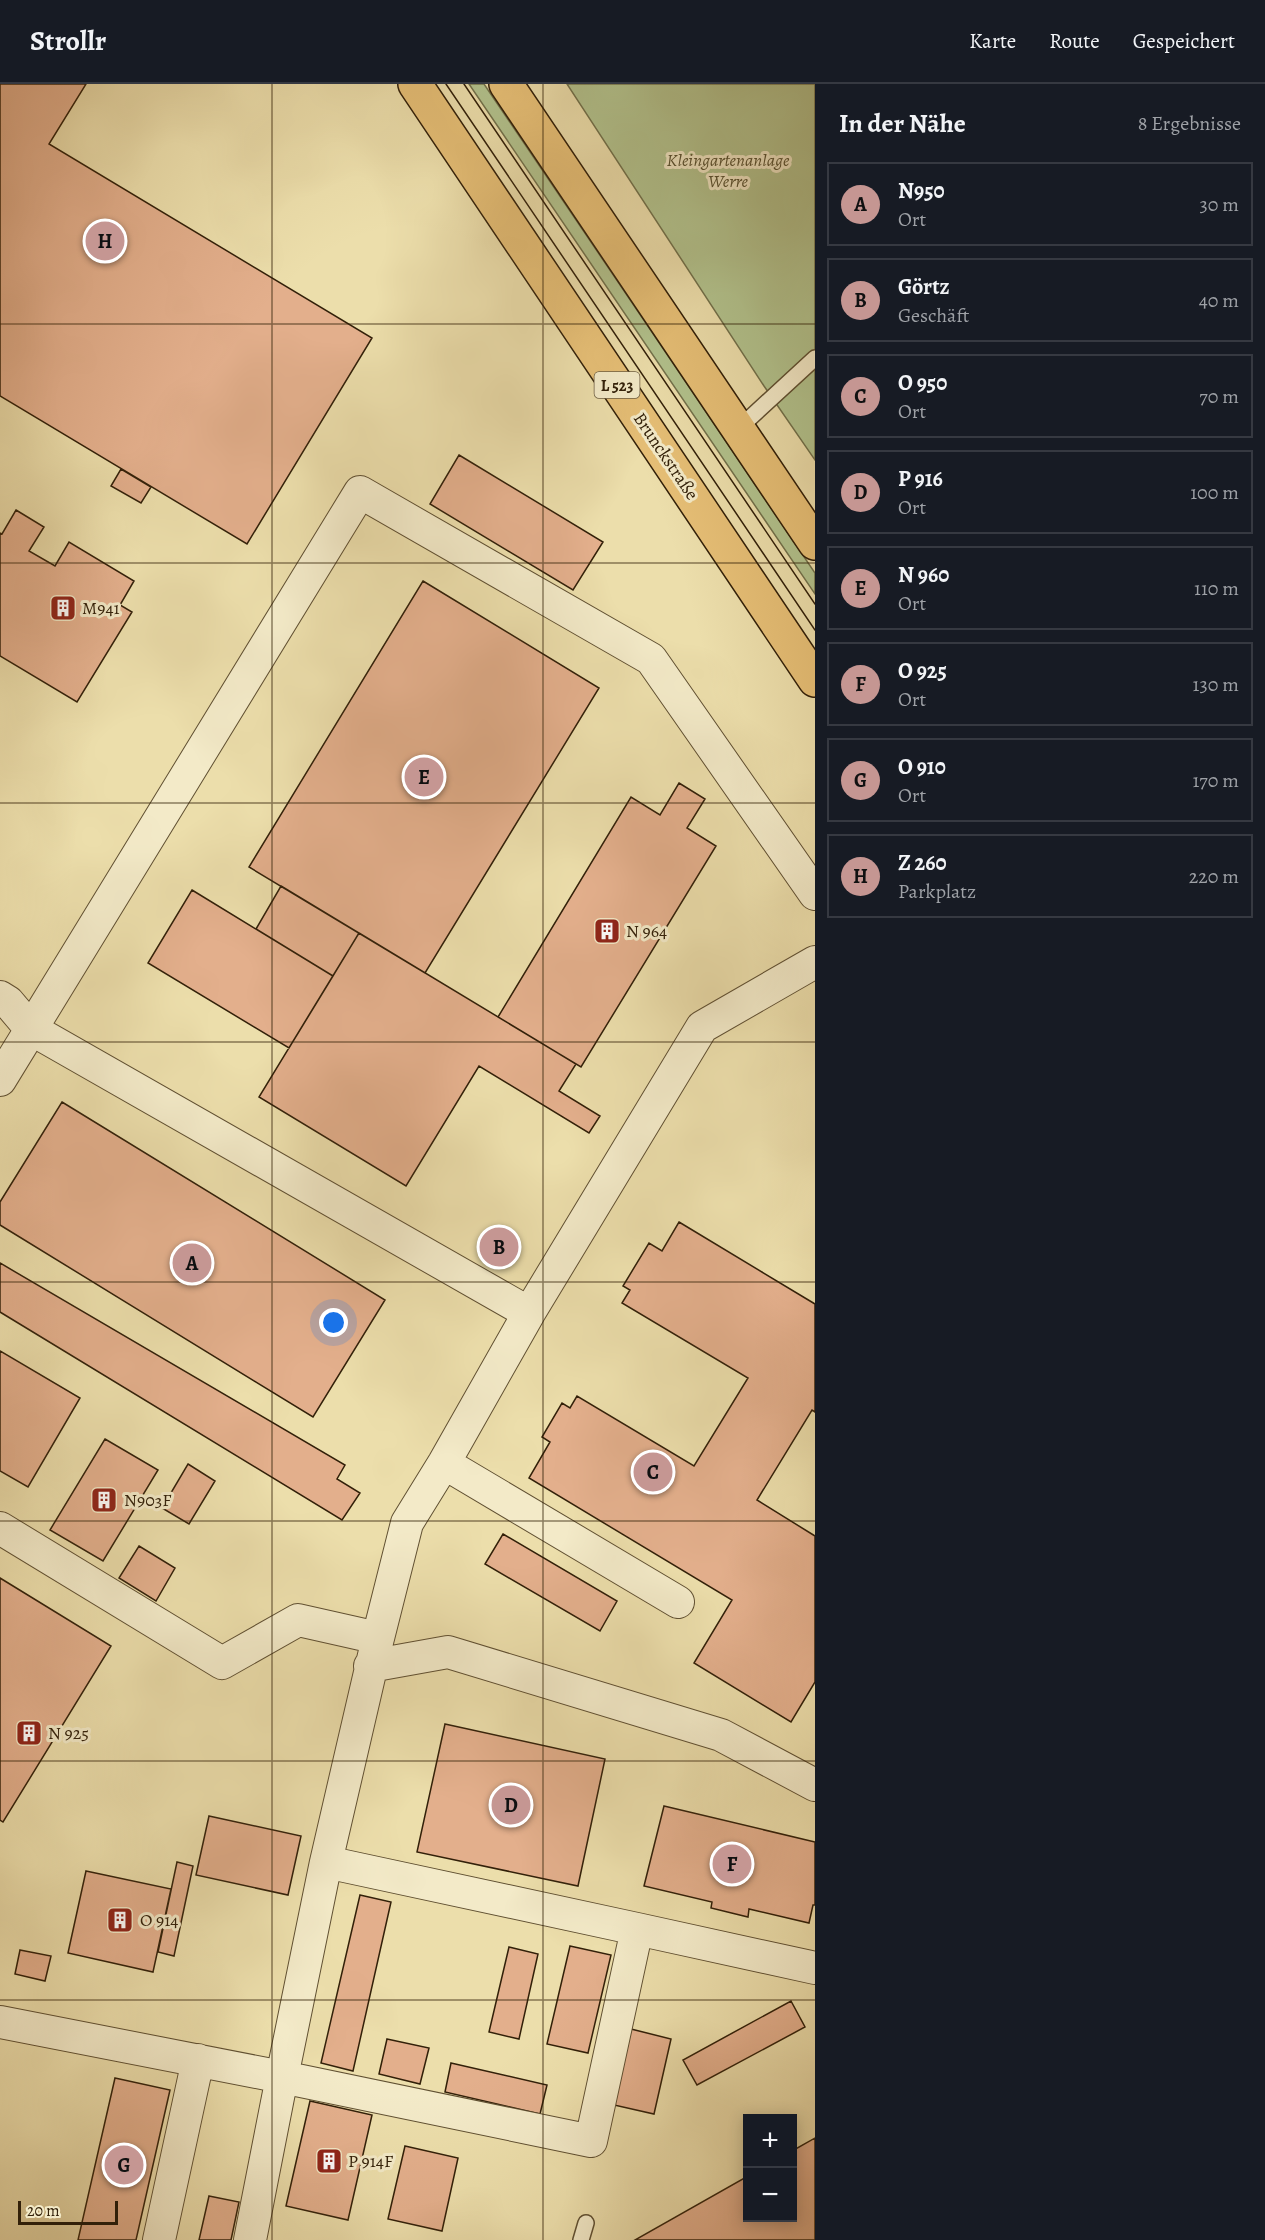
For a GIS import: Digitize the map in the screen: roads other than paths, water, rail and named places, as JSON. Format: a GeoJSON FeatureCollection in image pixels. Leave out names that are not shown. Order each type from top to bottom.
{"type":"FeatureCollection","features":[{"type":"Feature","properties":{"kind":"main road","name":"Brunckstraße"},"geometry":{"type":"LineString","coordinates":[[415,84],[815,680]]}},
{"type":"Feature","properties":{"kind":"main road"},"geometry":{"type":"LineString","coordinates":[[506,84],[815,543]]}},
{"type":"Feature","properties":{"kind":"street"},"geometry":{"type":"LineString","coordinates":[[0,1080],[360,492],[651,659],[815,894]]}},
{"type":"Feature","properties":{"kind":"street"},"geometry":{"type":"LineString","coordinates":[[250,2240],[326,1862],[374,1652],[407,1523],[444,1464],[529,1313],[702,1027],[815,962]]}},
{"type":"Feature","properties":{"kind":"street"},"geometry":{"type":"LineString","coordinates":[[0,997],[8,1002],[31,1029],[529,1313]]}},
{"type":"Feature","properties":{"kind":"street"},"geometry":{"type":"LineString","coordinates":[[444,1464],[678,1602]]}},
{"type":"Feature","properties":{"kind":"street"},"geometry":{"type":"LineString","coordinates":[[0,1528],[222,1663],[298,1620],[374,1652],[448,1652],[721,1735],[815,1785]]}},
{"type":"Feature","properties":{"kind":"street"},"geometry":{"type":"LineString","coordinates":[[326,1862],[815,1968]]}},
{"type":"Feature","properties":{"kind":"street"},"geometry":{"type":"LineString","coordinates":[[0,2022],[198,2060],[591,2141],[637,1929]]}},
{"type":"Feature","properties":{"kind":"street"},"geometry":{"type":"LineString","coordinates":[[159,2240],[198,2060]]}},
{"type":"Feature","properties":{"kind":"lane"},"geometry":{"type":"LineString","coordinates":[[738,429],[815,358]]}},
{"type":"Feature","properties":{"kind":"lane"},"geometry":{"type":"LineString","coordinates":[[581,2240],[586,2223]]}},
{"type":"Feature","properties":{"kind":"tram line"},"geometry":{"type":"LineString","coordinates":[[446,84],[815,630]]}},
{"type":"Feature","properties":{"kind":"tram line"},"geometry":{"type":"LineString","coordinates":[[464,84],[815,604]]}},
{"type":"Feature","properties":{"kind":"place","name":"Z 260"},"geometry":{"type":"Point","coordinates":[105,241]}},
{"type":"Feature","properties":{"kind":"place","name":"M941"},"geometry":{"type":"Point","coordinates":[63,608]}},
{"type":"Feature","properties":{"kind":"place","name":"N 960"},"geometry":{"type":"Point","coordinates":[424,777]}},
{"type":"Feature","properties":{"kind":"place","name":"N 964"},"geometry":{"type":"Point","coordinates":[607,931]}},
{"type":"Feature","properties":{"kind":"place","name":"Görtz"},"geometry":{"type":"Point","coordinates":[499,1247]}},
{"type":"Feature","properties":{"kind":"place","name":"N950"},"geometry":{"type":"Point","coordinates":[192,1263]}},
{"type":"Feature","properties":{"kind":"place","name":"O 950"},"geometry":{"type":"Point","coordinates":[653,1472]}},
{"type":"Feature","properties":{"kind":"place","name":"N903F"},"geometry":{"type":"Point","coordinates":[104,1500]}},
{"type":"Feature","properties":{"kind":"place","name":"N 925"},"geometry":{"type":"Point","coordinates":[29,1733]}},
{"type":"Feature","properties":{"kind":"place","name":"P 916"},"geometry":{"type":"Point","coordinates":[511,1805]}},
{"type":"Feature","properties":{"kind":"place","name":"O 925"},"geometry":{"type":"Point","coordinates":[732,1864]}},
{"type":"Feature","properties":{"kind":"place","name":"O 914"},"geometry":{"type":"Point","coordinates":[120,1920]}},
{"type":"Feature","properties":{"kind":"place","name":"P 914F"},"geometry":{"type":"Point","coordinates":[329,2161]}},
{"type":"Feature","properties":{"kind":"place","name":"O 910"},"geometry":{"type":"Point","coordinates":[124,2165]}},
{"type":"Feature","properties":{"kind":"park label","name":"Kleingartenanlage Werre"},"geometry":{"type":"Point","coordinates":[728,170]}}]}
